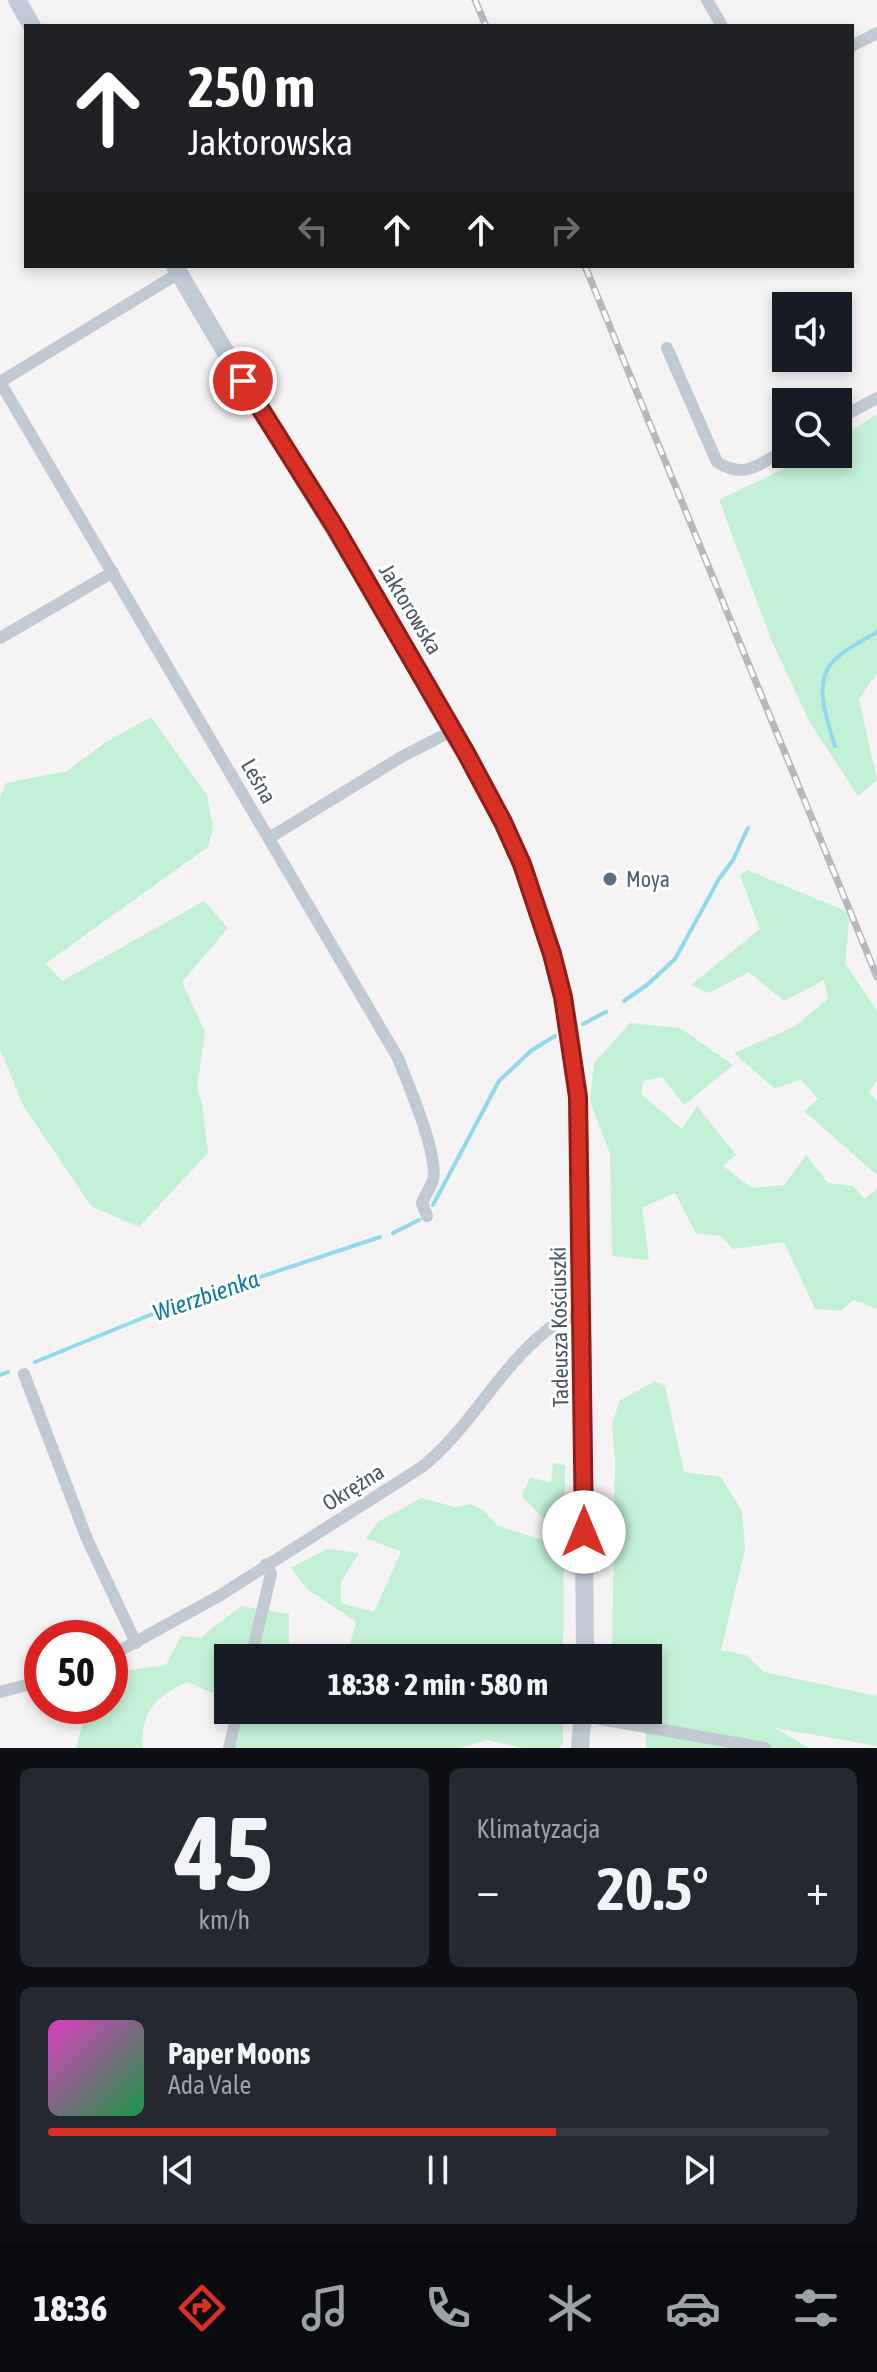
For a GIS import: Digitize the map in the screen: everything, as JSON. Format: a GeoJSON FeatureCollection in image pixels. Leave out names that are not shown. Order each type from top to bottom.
{"type":"FeatureCollection","features":[{"type":"Feature","properties":{"kind":"main road"},"geometry":{"type":"LineString","coordinates":[[17,0],[31,24]]}},
{"type":"Feature","properties":{"kind":"main road","name":"Jaktorowska"},"geometry":{"type":"LineString","coordinates":[[177,269],[259,408],[335,527],[454,730],[503,822],[522,864],[543,925],[563,997]]}},
{"type":"Feature","properties":{"kind":"main road","name":"Tadeusza Kościuszki"},"geometry":{"type":"LineString","coordinates":[[563,997],[578,1097],[585,1644]]}},
{"type":"Feature","properties":{"kind":"main road"},"geometry":{"type":"LineString","coordinates":[[580,1748],[582,1724]]}},
{"type":"Feature","properties":{"kind":"street"},"geometry":{"type":"LineString","coordinates":[[707,0],[721,24]]}},
{"type":"Feature","properties":{"kind":"street"},"geometry":{"type":"LineString","coordinates":[[854,45],[877,33]]}},
{"type":"Feature","properties":{"kind":"street"},"geometry":{"type":"LineString","coordinates":[[0,382],[177,269]]}},
{"type":"Feature","properties":{"kind":"street"},"geometry":{"type":"LineString","coordinates":[[667,348],[717,462],[732,471],[749,470],[772,457]]}},
{"type":"Feature","properties":{"kind":"street","name":"Leśna"},"geometry":{"type":"LineString","coordinates":[[0,382],[398,1058],[434,1165],[433,1179],[422,1203],[427,1216]]}},
{"type":"Feature","properties":{"kind":"street"},"geometry":{"type":"LineString","coordinates":[[852,411],[877,398]]}},
{"type":"Feature","properties":{"kind":"street"},"geometry":{"type":"LineString","coordinates":[[0,638],[113,572]]}},
{"type":"Feature","properties":{"kind":"street"},"geometry":{"type":"LineString","coordinates":[[269,838],[403,756],[454,730]]}},
{"type":"Feature","properties":{"kind":"street","name":"Okrężna"},"geometry":{"type":"LineString","coordinates":[[128,1647],[219,1596],[422,1467],[443,1451],[528,1349],[556,1324],[583,1312]]}},
{"type":"Feature","properties":{"kind":"street"},"geometry":{"type":"LineString","coordinates":[[24,1374],[87,1539],[136,1643]]}},
{"type":"Feature","properties":{"kind":"street"},"geometry":{"type":"LineString","coordinates":[[254,1644],[271,1574],[266,1564]]}},
{"type":"Feature","properties":{"kind":"street"},"geometry":{"type":"LineString","coordinates":[[0,1692],[24,1686]]}},
{"type":"Feature","properties":{"kind":"street"},"geometry":{"type":"LineString","coordinates":[[229,1748],[235,1724]]}},
{"type":"Feature","properties":{"kind":"street"},"geometry":{"type":"LineString","coordinates":[[640,1724],[765,1748]]}},
{"type":"Feature","properties":{"kind":"green space"},"geometry":{"type":"Polygon","coordinates":[[[877,414],[877,673],[859,699],[877,780],[858,796],[810,723],[771,639],[719,500],[785,468],[852,468],[852,430],[877,414]]]}},
{"type":"Feature","properties":{"kind":"green space"},"geometry":{"type":"Polygon","coordinates":[[[151,717],[207,795],[213,828],[208,847],[46,963],[62,981],[204,901],[228,928],[182,982],[205,1032],[197,1088],[202,1103],[208,1153],[139,1227],[91,1206],[23,1105],[0,1049],[0,797],[6,783],[67,771],[106,742],[151,717]]]}},
{"type":"Feature","properties":{"kind":"green space"},"geometry":{"type":"Polygon","coordinates":[[[747,870],[850,913],[845,963],[877,1011],[877,1080],[869,1092],[877,1102],[877,1175],[804,1111],[818,1099],[801,1079],[775,1089],[734,1053],[794,1027],[828,999],[824,980],[784,1001],[749,972],[709,993],[691,985],[760,929],[740,876],[747,870]]]}},
{"type":"Feature","properties":{"kind":"green space"},"geometry":{"type":"Polygon","coordinates":[[[630,1023],[680,1028],[733,1065],[684,1105],[662,1077],[643,1081],[641,1094],[682,1129],[697,1106],[736,1155],[723,1166],[752,1188],[784,1185],[806,1155],[828,1183],[853,1186],[865,1199],[877,1189],[877,1309],[854,1300],[840,1311],[815,1309],[784,1242],[733,1249],[721,1236],[696,1233],[675,1193],[642,1208],[649,1260],[612,1256],[610,1154],[590,1101],[594,1063],[630,1023]]]}},
{"type":"Feature","properties":{"kind":"green space"},"geometry":{"type":"Polygon","coordinates":[[[655,1381],[665,1386],[684,1472],[721,1477],[742,1511],[745,1549],[721,1650],[746,1655],[764,1672],[877,1696],[877,1746],[775,1728],[809,1748],[646,1748],[646,1724],[662,1724],[662,1644],[612,1644],[615,1459],[612,1426],[619,1401],[655,1381]]]}},
{"type":"Feature","properties":{"kind":"green space"},"geometry":{"type":"Polygon","coordinates":[[[553,1463],[565,1465],[563,1644],[350,1644],[356,1622],[306,1588],[291,1568],[327,1549],[359,1553],[341,1582],[341,1603],[374,1612],[401,1552],[366,1538],[378,1522],[421,1498],[455,1507],[471,1504],[483,1510],[498,1526],[543,1540],[548,1523],[522,1496],[530,1477],[551,1483],[553,1463]]]}},
{"type":"Feature","properties":{"kind":"green space"},"geometry":{"type":"Polygon","coordinates":[[[241,1606],[289,1614],[289,1644],[214,1644],[214,1694],[187,1682],[167,1693],[147,1715],[143,1748],[76,1748],[82,1724],[128,1724],[128,1670],[166,1665],[181,1636],[200,1638],[241,1606]]]}},
{"type":"Feature","properties":{"kind":"green space"},"geometry":{"type":"Polygon","coordinates":[[[241,1724],[563,1724],[563,1744],[559,1748],[523,1748],[487,1740],[460,1748],[235,1748],[241,1724]]]}},
{"type":"Feature","properties":{"kind":"waterway","name":"Wierzbienka"},"geometry":{"type":"LineString","coordinates":[[835,746],[824,705],[825,674],[840,655],[877,632]]}},
{"type":"Feature","properties":{"kind":"waterway","name":"Wierzbienka"},"geometry":{"type":"LineString","coordinates":[[624,1001],[675,959],[719,879],[733,860],[748,828]]}},
{"type":"Feature","properties":{"kind":"waterway","name":"Wierzbienka"},"geometry":{"type":"LineString","coordinates":[[583,1024],[606,1012]]}},
{"type":"Feature","properties":{"kind":"waterway","name":"Wierzbienka"},"geometry":{"type":"LineString","coordinates":[[433,1205],[499,1081],[532,1050],[555,1036]]}},
{"type":"Feature","properties":{"kind":"waterway","name":"Wierzbienka"},"geometry":{"type":"LineString","coordinates":[[393,1233],[419,1220]]}},
{"type":"Feature","properties":{"kind":"waterway","name":"Wierzbienka"},"geometry":{"type":"LineString","coordinates":[[35,1362],[167,1308],[380,1237]]}},
{"type":"Feature","properties":{"kind":"waterway","name":"Wierzbienka"},"geometry":{"type":"LineString","coordinates":[[0,1375],[8,1372]]}},
{"type":"Feature","properties":{"kind":"railway"},"geometry":{"type":"LineString","coordinates":[[475,0],[485,24]]}},
{"type":"Feature","properties":{"kind":"railway"},"geometry":{"type":"LineString","coordinates":[[586,268],[877,977]]}},
{"type":"Feature","properties":{"kind":"place","name":"Moya"},"geometry":{"type":"Point","coordinates":[610,879]}},
{"type":"Feature","properties":{"kind":"route"},"geometry":{"type":"LineString","coordinates":[[243,381],[335,527],[437,699],[522,864],[552,954],[572,1046],[578,1097],[584,1532]]}}]}
